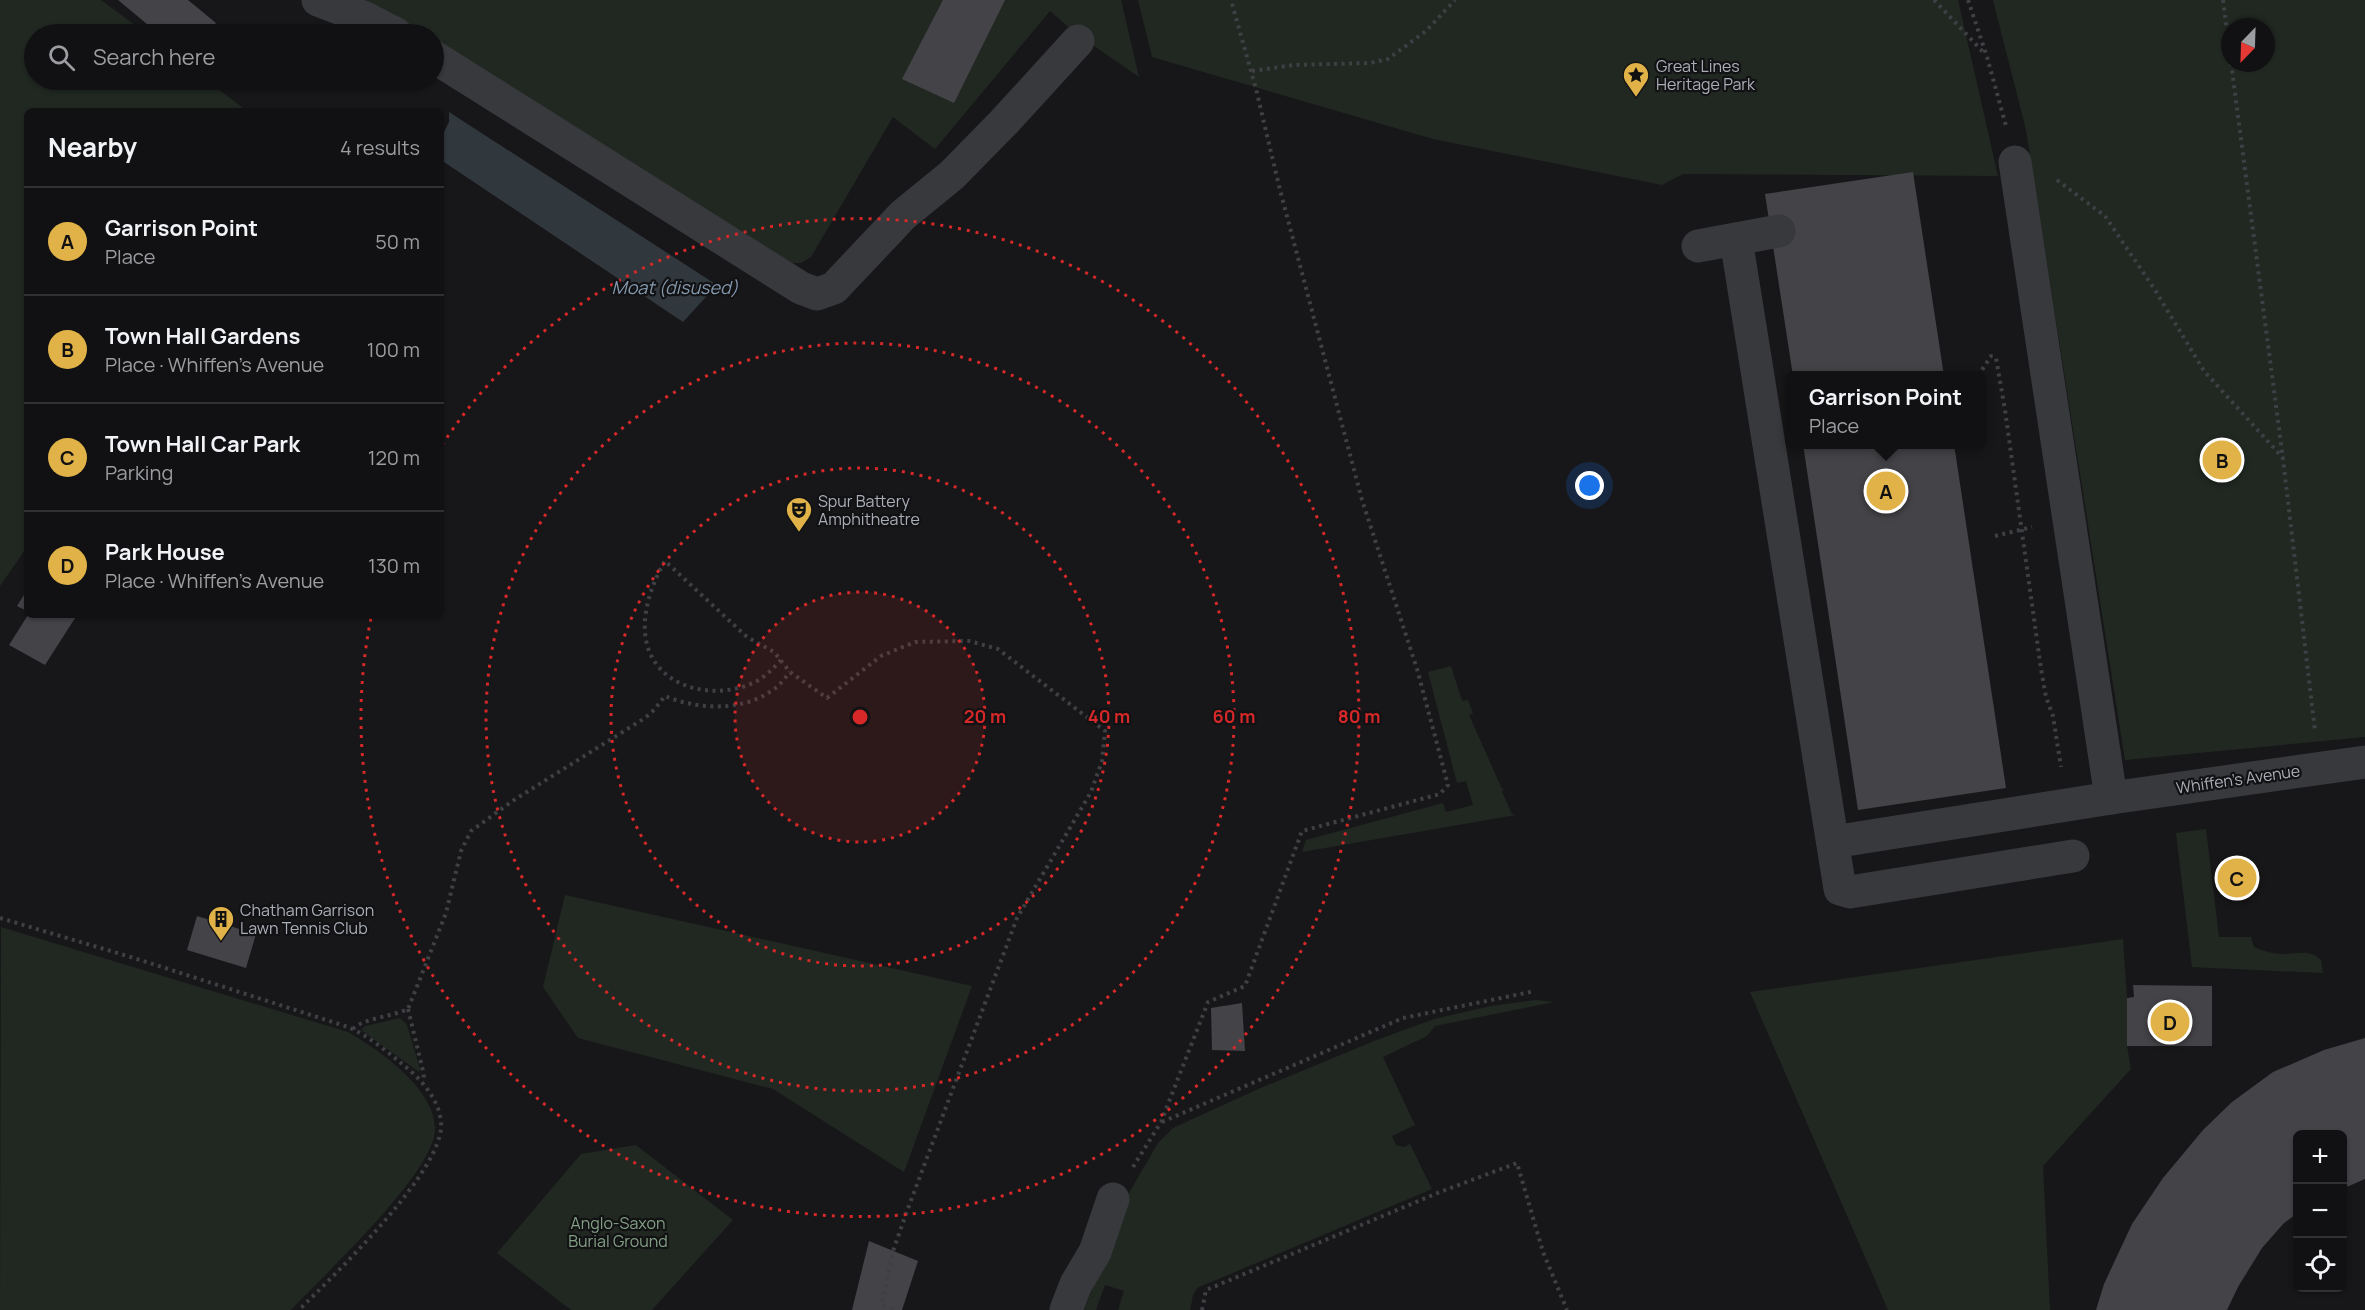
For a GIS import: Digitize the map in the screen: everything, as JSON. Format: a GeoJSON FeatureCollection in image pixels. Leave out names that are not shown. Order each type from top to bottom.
{"type":"FeatureCollection","features":[{"type":"Feature","properties":{"kind":"street"},"geometry":{"type":"LineString","coordinates":[[318,0],[377,24]]}},
{"type":"Feature","properties":{"kind":"street"},"geometry":{"type":"LineString","coordinates":[[444,63],[715,235],[801,288],[817,294],[834,288],[903,215],[952,175],[1078,41]]}},
{"type":"Feature","properties":{"kind":"street"},"geometry":{"type":"LineString","coordinates":[[2015,162],[2111,798]]}},
{"type":"Feature","properties":{"kind":"street"},"geometry":{"type":"LineString","coordinates":[[1698,246],[1779,231]]}},
{"type":"Feature","properties":{"kind":"street"},"geometry":{"type":"LineString","coordinates":[[1736,239],[1841,890],[1850,892],[2073,856]]}},
{"type":"Feature","properties":{"kind":"street","name":"Whiffen's Avenue"},"geometry":{"type":"LineString","coordinates":[[1833,842],[2111,798],[2365,762]]}},
{"type":"Feature","properties":{"kind":"street"},"geometry":{"type":"LineString","coordinates":[[1066,1310],[1073,1291],[1091,1261],[1113,1199]]}},
{"type":"Feature","properties":{"kind":"path"},"geometry":{"type":"LineString","coordinates":[[1113,1199],[1161,1122],[1208,1002],[1245,986],[1298,837],[1304,830],[1440,794],[1446,788],[1448,781],[1418,669],[1362,500],[1280,190],[1252,71],[1231,0]]}},
{"type":"Feature","properties":{"kind":"path"},"geometry":{"type":"LineString","coordinates":[[1252,71],[1311,64],[1370,63],[1388,59],[1426,31],[1455,0]]}},
{"type":"Feature","properties":{"kind":"path"},"geometry":{"type":"LineString","coordinates":[[1934,0],[1987,57]]}},
{"type":"Feature","properties":{"kind":"path"},"geometry":{"type":"LineString","coordinates":[[1968,0],[1987,57],[2015,162]]}},
{"type":"Feature","properties":{"kind":"path"},"geometry":{"type":"LineString","coordinates":[[2223,0],[2225,18]]}},
{"type":"Feature","properties":{"kind":"path"},"geometry":{"type":"LineString","coordinates":[[2232,72],[2283,459],[2319,768]]}},
{"type":"Feature","properties":{"kind":"path"},"geometry":{"type":"LineString","coordinates":[[2062,182],[2105,216],[2155,290],[2204,371],[2283,459]]}},
{"type":"Feature","properties":{"kind":"path"},"geometry":{"type":"LineString","coordinates":[[1981,371],[1991,356],[1996,358],[2041,669],[2046,697],[2053,716],[2062,774],[2060,782],[2046,800],[2045,808]]}},
{"type":"Feature","properties":{"kind":"path"},"geometry":{"type":"LineString","coordinates":[[1995,536],[2033,527]]}},
{"type":"Feature","properties":{"kind":"path"},"geometry":{"type":"LineString","coordinates":[[782,660],[759,680],[724,691],[685,686],[664,674],[654,663],[646,639],[646,615],[655,580],[665,561],[747,637],[774,652],[782,660],[790,672],[827,698],[881,656],[915,642],[969,641],[998,649],[1105,731],[1102,761],[1090,792],[1017,918],[893,1251],[882,1305],[897,1310]]}},
{"type":"Feature","properties":{"kind":"path"},"geometry":{"type":"LineString","coordinates":[[422,1082],[424,1075],[408,1009],[446,913],[458,860],[472,829],[645,718],[665,696],[687,704],[735,705],[778,687],[790,672]]}},
{"type":"Feature","properties":{"kind":"path"},"geometry":{"type":"LineString","coordinates":[[0,918],[213,983],[353,1029],[386,1051],[422,1082],[441,1121],[440,1138],[429,1163],[355,1253],[299,1310]]}},
{"type":"Feature","properties":{"kind":"path"},"geometry":{"type":"LineString","coordinates":[[1161,1122],[1403,1018],[1535,991]]}},
{"type":"Feature","properties":{"kind":"path"},"geometry":{"type":"LineString","coordinates":[[353,1029],[356,1025],[408,1009]]}},
{"type":"Feature","properties":{"kind":"path"},"geometry":{"type":"LineString","coordinates":[[1202,1310],[1206,1290],[1440,1192],[1517,1163],[1543,1252],[1567,1310]]}},
{"type":"Feature","properties":{"kind":"green space"},"geometry":{"type":"Polygon","coordinates":[[[0,0],[101,0],[133,24],[24,24],[24,90],[219,90],[243,108],[24,108],[24,551],[0,586],[0,0]]]}},
{"type":"Feature","properties":{"kind":"green space"},"geometry":{"type":"Polygon","coordinates":[[[350,0],[1121,0],[1139,77],[1074,32],[1050,11],[935,149],[893,117],[811,257],[801,263],[791,263],[444,51],[444,24],[397,24],[350,0]]]}},
{"type":"Feature","properties":{"kind":"green space","name":"Great Lines Heritage Park"},"geometry":{"type":"Polygon","coordinates":[[[1138,0],[1958,0],[1998,176],[1683,174],[1662,185],[1433,139],[1152,57],[1138,0]]]}},
{"type":"Feature","properties":{"kind":"green space"},"geometry":{"type":"Polygon","coordinates":[[[1993,0],[2365,0],[2365,737],[2125,760],[2026,130],[1993,0]]]}},
{"type":"Feature","properties":{"kind":"green space"},"geometry":{"type":"Polygon","coordinates":[[[1451,666],[1462,701],[1468,700],[1473,713],[1469,715],[1502,789],[1504,788],[1502,792],[1512,814],[1516,815],[1302,852],[1306,840],[1443,803],[1446,812],[1473,805],[1466,781],[1457,783],[1428,672],[1451,666]]]}},
{"type":"Feature","properties":{"kind":"green space"},"geometry":{"type":"Polygon","coordinates":[[[2206,829],[2219,937],[2251,937],[2254,947],[2268,952],[2312,954],[2321,960],[2323,973],[2192,967],[2176,833],[2206,829]]]}},
{"type":"Feature","properties":{"kind":"green space"},"geometry":{"type":"Polygon","coordinates":[[[565,895],[972,986],[904,1172],[773,1089],[578,1038],[543,987],[565,895]]]}},
{"type":"Feature","properties":{"kind":"green space"},"geometry":{"type":"Polygon","coordinates":[[[1,927],[348,1032],[375,1049],[404,1072],[426,1100],[433,1115],[435,1130],[430,1149],[416,1172],[374,1224],[291,1310],[0,1310],[1,927]]]}},
{"type":"Feature","properties":{"kind":"green space"},"geometry":{"type":"Polygon","coordinates":[[[2123,939],[2127,1046],[2131,1069],[2043,1166],[2050,1310],[1888,1310],[1750,992],[2123,939]]]}},
{"type":"Feature","properties":{"kind":"green space"},"geometry":{"type":"Polygon","coordinates":[[[1536,1000],[1554,1002],[1435,1026],[1427,1036],[1383,1057],[1415,1125],[1392,1136],[1396,1145],[1404,1147],[1410,1144],[1432,1189],[1197,1288],[1190,1310],[1118,1310],[1124,1291],[1105,1285],[1096,1310],[1084,1310],[1129,1193],[1158,1143],[1173,1128],[1256,1090],[1434,1019],[1491,1006],[1536,1000]]]}},
{"type":"Feature","properties":{"kind":"green space"},"geometry":{"type":"Polygon","coordinates":[[[400,1018],[407,1025],[419,1072],[361,1030],[365,1026],[400,1018]]]}},
{"type":"Feature","properties":{"kind":"green space","name":"Anglo-Saxon Burial Ground"},"geometry":{"type":"Polygon","coordinates":[[[636,1145],[733,1220],[652,1310],[571,1310],[497,1253],[581,1154],[636,1145]]]}},
{"type":"Feature","properties":{"kind":"water","name":"Moat (disused)"},"geometry":{"type":"Polygon","coordinates":[[[449,112],[717,285],[683,322],[444,162],[444,132],[449,122],[449,112]]]}},
{"type":"Feature","properties":{"kind":"building"},"geometry":{"type":"Polygon","coordinates":[[[118,0],[188,0],[216,23],[215,24],[147,24],[118,0]]]}},
{"type":"Feature","properties":{"kind":"building"},"geometry":{"type":"Polygon","coordinates":[[[943,0],[1005,0],[954,103],[902,79],[943,0]]]}},
{"type":"Feature","properties":{"kind":"building"},"geometry":{"type":"Polygon","coordinates":[[[1913,172],[1943,371],[1792,371],[1765,194],[1913,172]]]}},
{"type":"Feature","properties":{"kind":"building"},"geometry":{"type":"Polygon","coordinates":[[[1804,449],[1955,449],[2006,788],[1858,810],[1804,449]]]}},
{"type":"Feature","properties":{"kind":"building"},"geometry":{"type":"Polygon","coordinates":[[[24,595],[24,610],[17,606],[24,595]]]}},
{"type":"Feature","properties":{"kind":"building"},"geometry":{"type":"Polygon","coordinates":[[[26,618],[75,618],[45,665],[9,645],[26,618]]]}},
{"type":"Feature","properties":{"kind":"building","name":"Chatham Garrison Lawn Tennis Club"},"geometry":{"type":"Polygon","coordinates":[[[197,916],[256,934],[246,968],[187,950],[197,916]]]}},
{"type":"Feature","properties":{"kind":"building"},"geometry":{"type":"Polygon","coordinates":[[[2133,985],[2212,986],[2212,1046],[2127,1046],[2127,998],[2134,997],[2133,985]]]}},
{"type":"Feature","properties":{"kind":"building"},"geometry":{"type":"Polygon","coordinates":[[[1242,1003],[1245,1051],[1212,1050],[1211,1008],[1242,1003]]]}},
{"type":"Feature","properties":{"kind":"building"},"geometry":{"type":"Polygon","coordinates":[[[2365,1038],[2365,1179],[2347,1187],[2347,1130],[2293,1130],[2293,1217],[2284,1223],[2262,1248],[2227,1310],[2096,1310],[2104,1284],[2132,1224],[2163,1178],[2203,1130],[2232,1102],[2273,1072],[2324,1050],[2365,1038]]]}},
{"type":"Feature","properties":{"kind":"building"},"geometry":{"type":"Polygon","coordinates":[[[869,1241],[918,1261],[902,1310],[852,1310],[869,1241]]]}},
{"type":"Feature","properties":{"kind":"place","name":"Great Lines Heritage Park"},"geometry":{"type":"Point","coordinates":[1636,98]}},
{"type":"Feature","properties":{"kind":"place","name":"Town Hall Gardens"},"geometry":{"type":"Point","coordinates":[2222,460]}},
{"type":"Feature","properties":{"kind":"place","name":"Garrison Point"},"geometry":{"type":"Point","coordinates":[1886,491]}},
{"type":"Feature","properties":{"kind":"place","name":"Spur Battery Amphitheatre"},"geometry":{"type":"Point","coordinates":[799,533]}},
{"type":"Feature","properties":{"kind":"place","name":"Town Hall Car Park"},"geometry":{"type":"Point","coordinates":[2237,878]}},
{"type":"Feature","properties":{"kind":"place","name":"Chatham Garrison Lawn Tennis Club"},"geometry":{"type":"Point","coordinates":[221,942]}},
{"type":"Feature","properties":{"kind":"place","name":"Park House"},"geometry":{"type":"Point","coordinates":[2170,1022]}}]}
